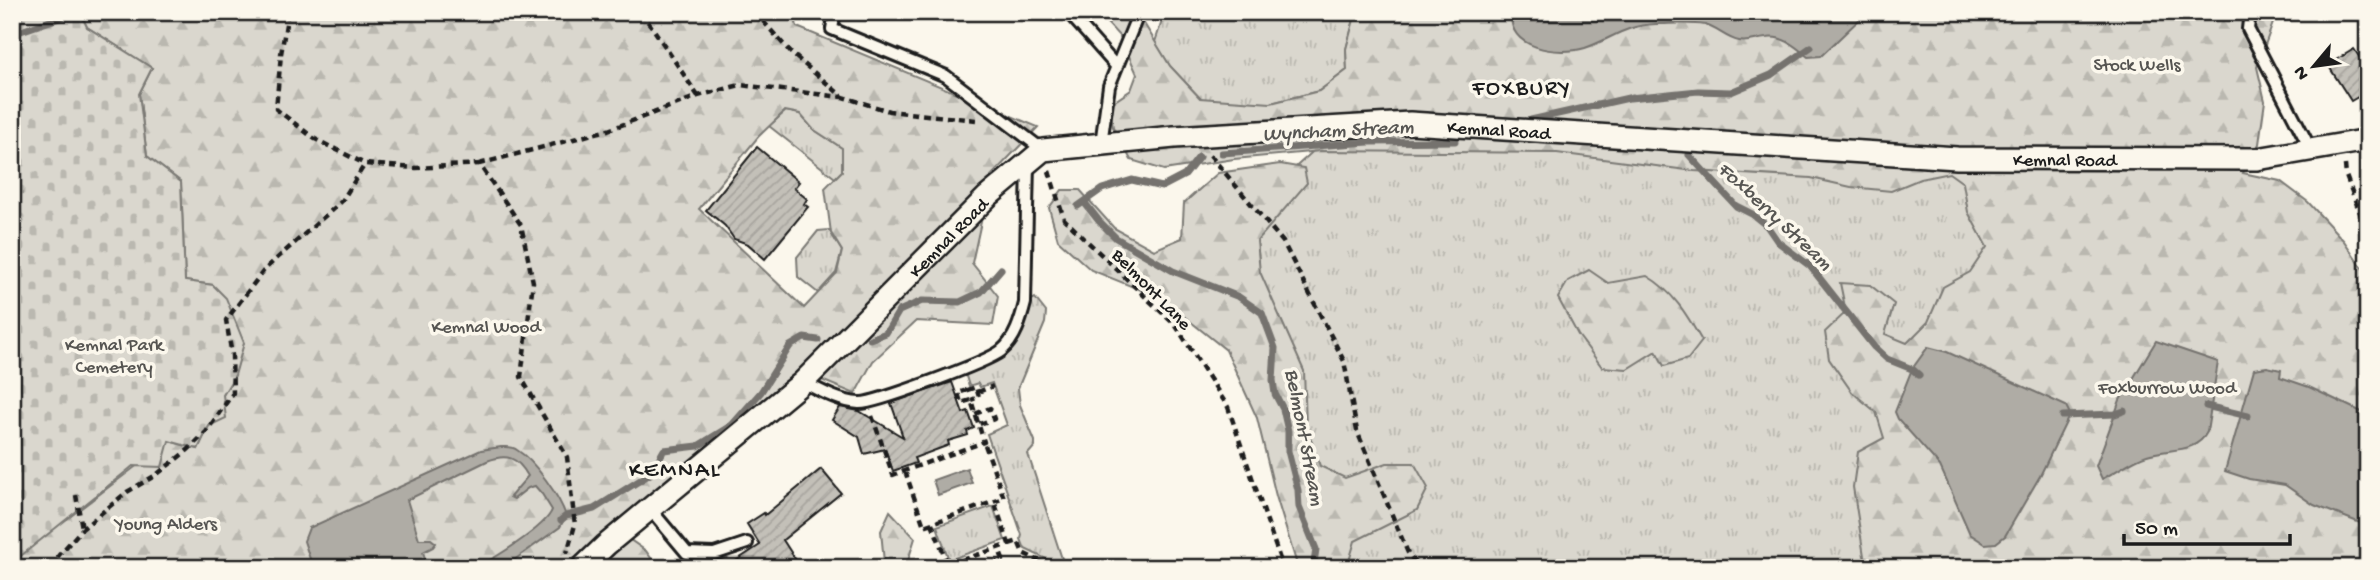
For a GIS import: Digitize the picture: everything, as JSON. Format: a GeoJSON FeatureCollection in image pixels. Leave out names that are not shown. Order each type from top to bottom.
{"type":"FeatureCollection","features":[{"type":"Feature","properties":{"kind":"street","name":"Kemnal Road"},"geometry":{"type":"LineString","coordinates":[[574,562],[617,536],[651,510],[803,382],[987,197],[1035,156],[1101,144],[1194,135],[1410,123],[1956,158],[2257,159],[2368,140]]}},
{"type":"Feature","properties":{"kind":"lane"},"geometry":{"type":"LineString","coordinates":[[803,382],[829,394],[859,403],[960,370],[990,358],[1003,349],[1022,318],[1025,303],[1035,156],[946,76],[832,29],[835,12]]}},
{"type":"Feature","properties":{"kind":"lane"},"geometry":{"type":"LineString","coordinates":[[1068,12],[1116,66]]}},
{"type":"Feature","properties":{"kind":"lane"},"geometry":{"type":"LineString","coordinates":[[1101,144],[1109,86],[1139,12]]}},
{"type":"Feature","properties":{"kind":"lane"},"geometry":{"type":"LineString","coordinates":[[2250,12],[2248,29],[2311,150]]}},
{"type":"Feature","properties":{"kind":"lane"},"geometry":{"type":"LineString","coordinates":[[651,510],[687,553],[714,554],[747,543]]}},
{"type":"Feature","properties":{"kind":"path"},"geometry":{"type":"LineString","coordinates":[[288,12],[276,109],[315,139],[365,164],[416,168],[479,164],[608,130],[698,96],[740,85],[843,97],[888,111],[984,121]]}},
{"type":"Feature","properties":{"kind":"path"},"geometry":{"type":"LineString","coordinates":[[640,12],[698,96]]}},
{"type":"Feature","properties":{"kind":"path"},"geometry":{"type":"LineString","coordinates":[[755,12],[791,52],[843,97]]}},
{"type":"Feature","properties":{"kind":"path"},"geometry":{"type":"LineString","coordinates":[[1194,135],[1283,242],[1344,361],[1357,431],[1408,553],[1419,568]]}},
{"type":"Feature","properties":{"kind":"path"},"geometry":{"type":"LineString","coordinates":[[2343,144],[2346,176],[2368,234]]}},
{"type":"Feature","properties":{"kind":"path","name":"Belmont Lane"},"geometry":{"type":"LineString","coordinates":[[1035,156],[1049,171],[1064,219],[1176,326],[1228,407],[1283,568]]}},
{"type":"Feature","properties":{"kind":"path"},"geometry":{"type":"LineString","coordinates":[[51,568],[82,529],[127,492],[156,475],[188,450],[206,432],[233,393],[232,355],[226,320],[265,269],[342,201],[365,164]]}},
{"type":"Feature","properties":{"kind":"path"},"geometry":{"type":"LineString","coordinates":[[479,164],[521,225],[533,282],[521,377],[567,457],[575,525],[574,562]]}},
{"type":"Feature","properties":{"kind":"path"},"geometry":{"type":"LineString","coordinates":[[960,370],[967,390]]}},
{"type":"Feature","properties":{"kind":"path"},"geometry":{"type":"LineString","coordinates":[[978,392],[993,386]]}},
{"type":"Feature","properties":{"kind":"path"},"geometry":{"type":"LineString","coordinates":[[976,387],[978,392],[979,397],[961,403],[958,393],[976,387]]}},
{"type":"Feature","properties":{"kind":"path"},"geometry":{"type":"LineString","coordinates":[[905,471],[923,526],[1004,498],[971,400]]}},
{"type":"Feature","properties":{"kind":"path"},"geometry":{"type":"LineString","coordinates":[[867,401],[893,475],[984,442]]}},
{"type":"Feature","properties":{"kind":"path"},"geometry":{"type":"LineString","coordinates":[[975,414],[990,408],[993,419],[979,424]]}},
{"type":"Feature","properties":{"kind":"path"},"geometry":{"type":"LineString","coordinates":[[76,495],[82,529]]}},
{"type":"Feature","properties":{"kind":"path"},"geometry":{"type":"LineString","coordinates":[[994,501],[1009,544]]}},
{"type":"Feature","properties":{"kind":"path"},"geometry":{"type":"LineString","coordinates":[[932,523],[948,565],[959,565],[1018,541],[1023,553],[1053,568]]}},
{"type":"Feature","properties":{"kind":"path"},"geometry":{"type":"LineString","coordinates":[[980,568],[1003,559],[999,549]]}},
{"type":"Feature","properties":{"kind":"green space","name":"Kemnal Park Cemetery"},"geometry":{"type":"Polygon","coordinates":[[[19,12],[80,12],[87,27],[152,68],[139,94],[147,156],[181,182],[185,281],[213,285],[226,298],[244,343],[235,375],[223,395],[226,418],[209,426],[198,449],[169,441],[162,467],[133,466],[12,563],[12,24],[17,25],[19,12]]]}},
{"type":"Feature","properties":{"kind":"green space","name":"Kemnal Wood"},"geometry":{"type":"Polygon","coordinates":[[[80,12],[794,12],[797,27],[1038,127],[991,176],[972,263],[998,296],[993,325],[916,321],[873,361],[855,394],[800,371],[629,539],[646,551],[658,568],[12,568],[12,542],[67,519],[169,441],[198,449],[235,375],[213,285],[185,281],[181,182],[147,156],[139,94],[152,68],[87,27],[80,12]],[[785,111],[758,137],[699,209],[804,308],[837,273],[842,251],[831,233],[825,188],[842,171],[842,148],[813,129],[800,114],[785,111]]]}},
{"type":"Feature","properties":{"kind":"green space"},"geometry":{"type":"Polygon","coordinates":[[[1097,12],[1137,12],[1170,66],[1200,98],[1271,103],[1319,91],[1347,70],[1346,49],[1356,12],[2277,12],[2257,67],[2265,101],[2259,144],[2243,173],[2280,181],[2308,202],[2344,241],[2368,276],[2368,568],[1874,568],[1864,556],[1853,487],[1858,452],[1884,438],[1876,412],[1852,392],[1829,359],[1825,332],[1846,312],[1840,283],[1870,285],[1894,304],[1885,334],[1907,343],[1928,322],[1943,287],[1970,272],[1987,247],[1968,212],[1963,183],[1949,173],[1920,179],[1891,191],[1851,187],[1811,178],[1694,171],[1557,153],[1321,151],[1234,159],[1164,170],[1131,160],[1113,127],[1109,105],[1131,90],[1137,74],[1121,38],[1097,12]]]}},
{"type":"Feature","properties":{"kind":"green space"},"geometry":{"type":"Polygon","coordinates":[[[1165,12],[1356,12],[1346,49],[1347,70],[1319,91],[1271,103],[1233,108],[1200,98],[1170,66],[1155,42],[1165,12]]]}},
{"type":"Feature","properties":{"kind":"green space"},"geometry":{"type":"Polygon","coordinates":[[[1374,96],[1961,172],[2049,332],[2078,568],[1335,568],[1247,359],[1259,262],[1257,241],[1267,193],[1374,96]]]}},
{"type":"Feature","properties":{"kind":"green space"},"geometry":{"type":"Polygon","coordinates":[[[786,111],[800,114],[813,129],[842,148],[842,171],[835,178],[769,126],[786,111]]]}},
{"type":"Feature","properties":{"kind":"green space"},"geometry":{"type":"Polygon","coordinates":[[[1280,164],[1304,168],[1307,183],[1257,241],[1260,272],[1304,371],[1306,425],[1320,466],[1345,478],[1387,463],[1414,463],[1428,488],[1417,510],[1355,541],[1347,568],[1298,568],[1276,496],[1257,418],[1226,350],[1161,298],[1091,270],[1058,240],[1049,208],[1062,190],[1080,190],[1114,228],[1154,250],[1182,238],[1184,203],[1218,173],[1280,164]]]}},
{"type":"Feature","properties":{"kind":"green space"},"geometry":{"type":"Polygon","coordinates":[[[829,230],[842,251],[836,273],[818,293],[798,277],[797,257],[818,231],[829,230]]]}},
{"type":"Feature","properties":{"kind":"green space"},"geometry":{"type":"Polygon","coordinates":[[[1589,270],[1608,283],[1647,276],[1672,296],[1702,341],[1688,359],[1664,366],[1656,351],[1627,369],[1602,367],[1578,335],[1558,298],[1568,281],[1589,270]]]}},
{"type":"Feature","properties":{"kind":"green space"},"geometry":{"type":"Polygon","coordinates":[[[1035,298],[1046,312],[1045,323],[1018,388],[1020,405],[1035,441],[1035,446],[1028,454],[1065,568],[1025,549],[987,434],[1007,425],[992,383],[980,387],[978,383],[969,386],[965,373],[1001,357],[1029,302],[1035,298]]]}},
{"type":"Feature","properties":{"kind":"green space"},"geometry":{"type":"Polygon","coordinates":[[[993,506],[1005,540],[949,560],[937,526],[993,506]]]}},
{"type":"Feature","properties":{"kind":"green space"},"geometry":{"type":"Polygon","coordinates":[[[890,511],[915,538],[907,564],[884,562],[881,531],[890,511]]]}},
{"type":"Feature","properties":{"kind":"shaded area"},"geometry":{"type":"Polygon","coordinates":[[[1512,12],[1790,12],[1805,20],[1820,21],[1833,12],[1860,12],[1861,18],[1821,56],[1808,57],[1778,38],[1739,41],[1709,26],[1687,23],[1644,25],[1585,48],[1549,50],[1525,42],[1517,34],[1512,24],[1512,12]]]}},
{"type":"Feature","properties":{"kind":"shaded area"},"geometry":{"type":"Polygon","coordinates":[[[2156,341],[2218,362],[2207,432],[2196,444],[2142,457],[2102,479],[2096,466],[2120,400],[2156,341]]]}},
{"type":"Feature","properties":{"kind":"shaded area"},"geometry":{"type":"Polygon","coordinates":[[[1928,347],[1947,352],[2066,406],[2070,414],[2040,476],[2005,536],[1996,543],[1985,544],[1970,534],[1940,466],[1898,419],[1895,412],[1912,369],[1928,347]]]}},
{"type":"Feature","properties":{"kind":"shaded area"},"geometry":{"type":"Polygon","coordinates":[[[2267,367],[2281,370],[2280,377],[2309,387],[2368,415],[2368,526],[2314,505],[2285,485],[2249,479],[2225,471],[2254,369],[2267,367]]]}},
{"type":"Feature","properties":{"kind":"shaded area"},"geometry":{"type":"Polygon","coordinates":[[[501,447],[515,449],[531,462],[553,490],[566,516],[560,527],[503,568],[474,568],[529,534],[552,510],[535,486],[514,499],[510,497],[528,476],[520,465],[506,457],[487,461],[407,500],[419,539],[431,539],[436,543],[423,552],[428,568],[313,568],[304,541],[309,528],[481,450],[501,447]]]}},
{"type":"Feature","properties":{"kind":"shaded area"},"geometry":{"type":"Polygon","coordinates":[[[967,468],[972,483],[938,495],[933,480],[967,468]]]}},
{"type":"Feature","properties":{"kind":"building"},"geometry":{"type":"Polygon","coordinates":[[[2354,49],[2368,70],[2368,91],[2351,101],[2328,65],[2354,49]]]}},
{"type":"Feature","properties":{"kind":"building"},"geometry":{"type":"Polygon","coordinates":[[[757,147],[799,182],[794,188],[807,199],[804,204],[808,207],[765,259],[748,244],[734,239],[725,226],[706,210],[757,147]]]}},
{"type":"Feature","properties":{"kind":"building"},"geometry":{"type":"Polygon","coordinates":[[[952,382],[963,413],[968,411],[974,428],[967,431],[968,435],[948,441],[949,445],[914,458],[916,463],[893,471],[885,449],[864,454],[859,437],[832,420],[840,407],[859,411],[903,437],[891,403],[952,382]]]}},
{"type":"Feature","properties":{"kind":"building"},"geometry":{"type":"Polygon","coordinates":[[[821,469],[841,493],[783,540],[801,568],[725,568],[760,545],[747,524],[764,513],[765,515],[821,469]]]}},
{"type":"Feature","properties":{"kind":"waterway"},"geometry":{"type":"LineString","coordinates":[[12,34],[84,12]]}},
{"type":"Feature","properties":{"kind":"waterway","name":"Wyncham Stream"},"geometry":{"type":"LineString","coordinates":[[1630,98],[1698,91],[1731,92],[1771,75],[1811,47]]}},
{"type":"Feature","properties":{"kind":"waterway","name":"Wyncham Stream"},"geometry":{"type":"LineString","coordinates":[[1531,120],[1633,97]]}},
{"type":"Feature","properties":{"kind":"waterway","name":"Wyncham Stream"},"geometry":{"type":"LineString","coordinates":[[1222,153],[1369,142],[1455,141]]}},
{"type":"Feature","properties":{"kind":"waterway","name":"Foxberry Stream"},"geometry":{"type":"LineString","coordinates":[[1689,155],[1736,206],[1767,226],[1778,242],[1810,266],[1874,347],[1887,359],[1912,369],[1919,375]]}},
{"type":"Feature","properties":{"kind":"waterway","name":"Wyncham Stream"},"geometry":{"type":"LineString","coordinates":[[1078,206],[1102,189],[1132,180],[1162,187],[1185,175],[1199,157]]}},
{"type":"Feature","properties":{"kind":"waterway","name":"Belmont Stream"},"geometry":{"type":"LineString","coordinates":[[1084,202],[1116,238],[1173,271],[1239,297],[1262,313],[1275,348],[1275,394],[1283,409],[1288,431],[1288,451],[1298,490],[1299,507],[1316,549],[1314,563],[1307,568]]}},
{"type":"Feature","properties":{"kind":"waterway","name":"Wyncham Stream"},"geometry":{"type":"LineString","coordinates":[[870,339],[886,333],[899,311],[922,301],[960,302],[981,292],[1001,269]]}},
{"type":"Feature","properties":{"kind":"waterway","name":"Wyncham Stream"},"geometry":{"type":"LineString","coordinates":[[561,520],[566,516],[594,509],[650,474],[664,450],[698,446],[732,425],[761,392],[790,346],[804,338],[818,340]]}},
{"type":"Feature","properties":{"kind":"waterway","name":"Foxberry Stream"},"geometry":{"type":"LineString","coordinates":[[2206,406],[2248,416]]}},
{"type":"Feature","properties":{"kind":"waterway","name":"Foxberry Stream"},"geometry":{"type":"LineString","coordinates":[[2063,416],[2115,414],[2124,411]]}},
{"type":"Feature","properties":{"kind":"district","name":"FOXBURY"},"geometry":{"type":"Point","coordinates":[1522,86]}},
{"type":"Feature","properties":{"kind":"district","name":"KEMNAL"},"geometry":{"type":"Point","coordinates":[675,468]}},
{"type":"Feature","properties":{"kind":"park label","name":"Stock Wells"},"geometry":{"type":"Point","coordinates":[2137,63]}},
{"type":"Feature","properties":{"kind":"park label","name":"Foxburrow Wood"},"geometry":{"type":"Point","coordinates":[2167,386]}},
{"type":"Feature","properties":{"kind":"park label","name":"Young Alders"},"geometry":{"type":"Point","coordinates":[166,522]}}]}
